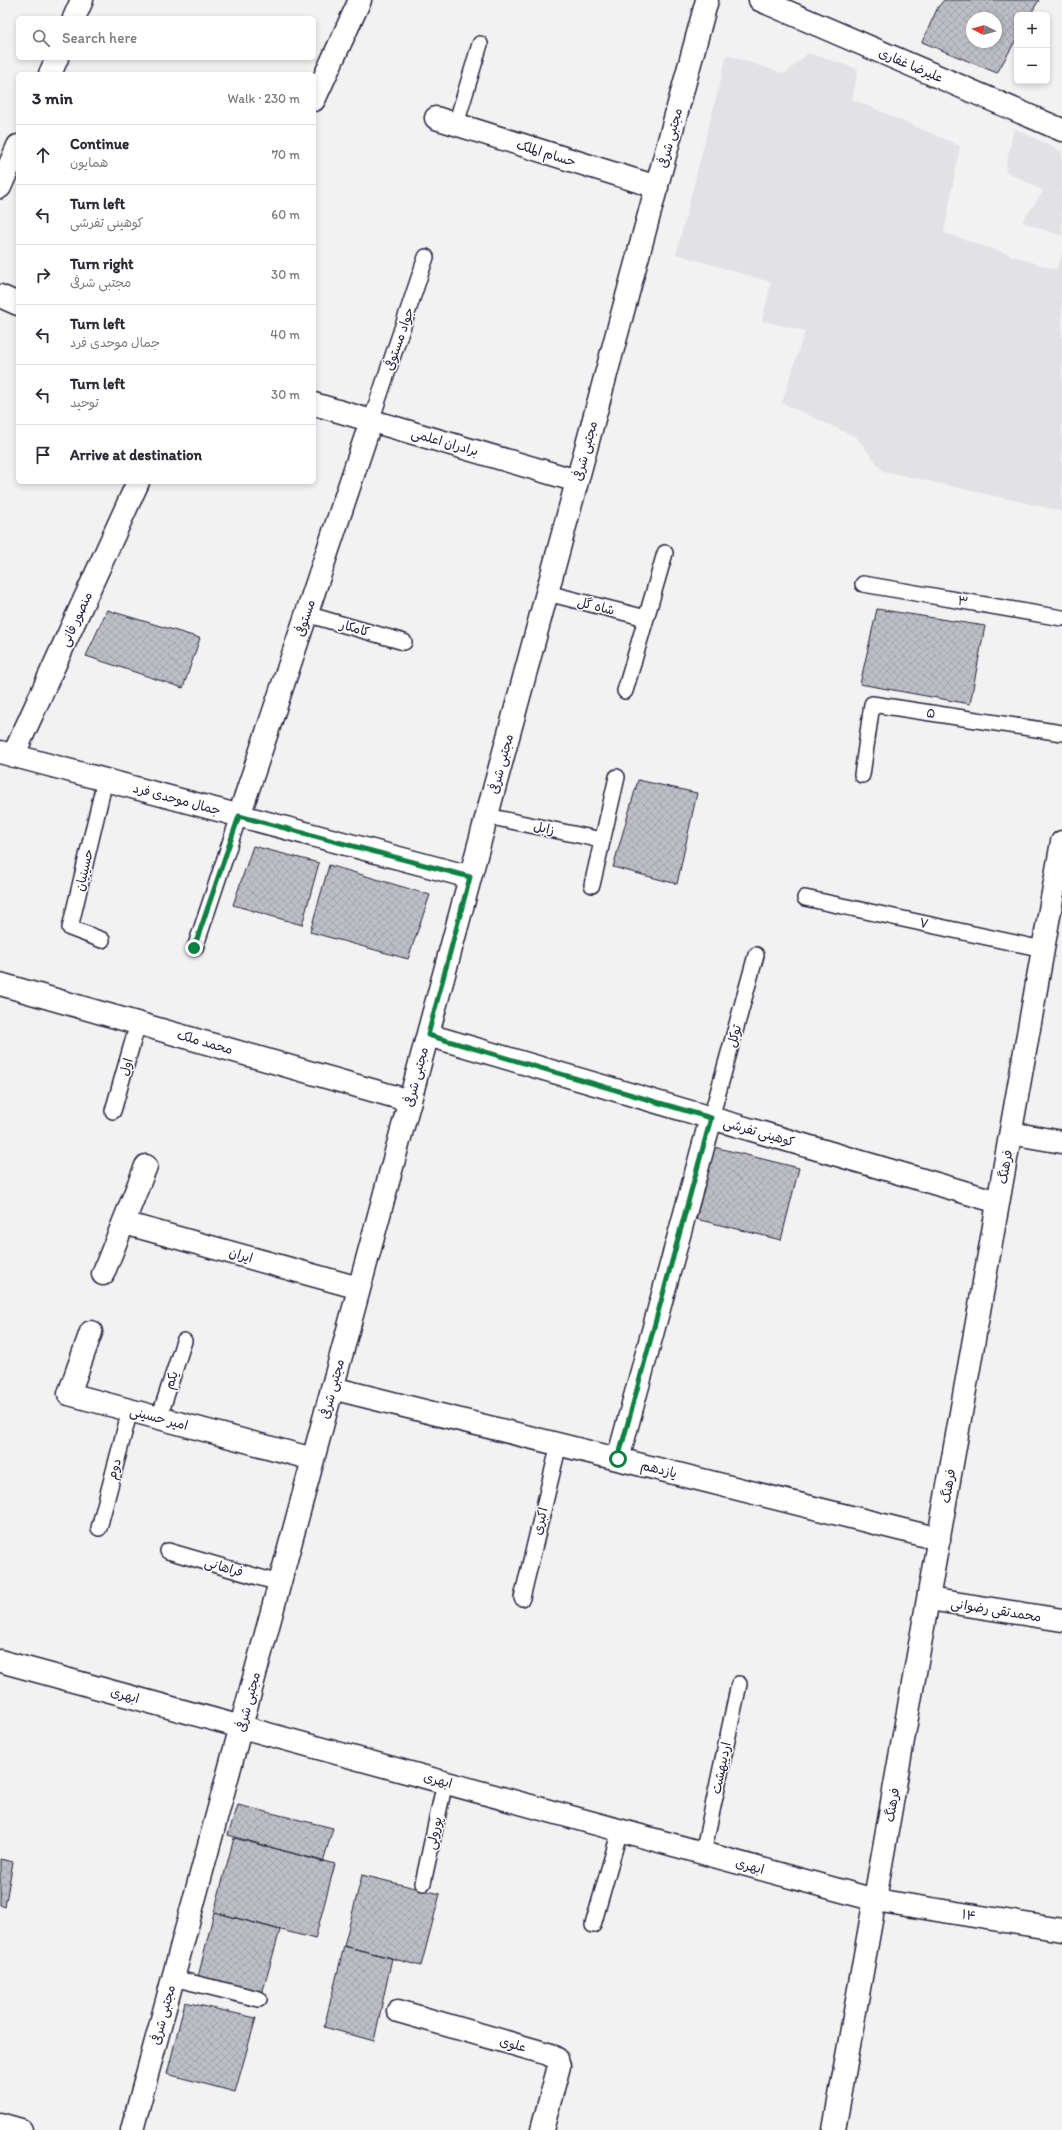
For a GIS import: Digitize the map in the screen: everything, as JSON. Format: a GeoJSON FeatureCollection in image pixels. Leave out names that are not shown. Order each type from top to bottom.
{"type":"FeatureCollection","features":[{"type":"Feature","properties":{"kind":"street"},"geometry":{"type":"LineString","coordinates":[[75,16],[82,0]]}},
{"type":"Feature","properties":{"kind":"street"},"geometry":{"type":"LineString","coordinates":[[316,96],[360,0]]}},
{"type":"Feature","properties":{"kind":"street","name":"مجتبی شرفی"},"geometry":{"type":"LineString","coordinates":[[132,2130],[707,0]]}},
{"type":"Feature","properties":{"kind":"street","name":"علیرضا غفاری"},"geometry":{"type":"LineString","coordinates":[[760,0],[1062,130]]}},
{"type":"Feature","properties":{"kind":"street"},"geometry":{"type":"LineString","coordinates":[[51,72],[56,60]]}},
{"type":"Feature","properties":{"kind":"street","name":"حسام الملک"},"geometry":{"type":"LineString","coordinates":[[436,118],[657,187]]}},
{"type":"Feature","properties":{"kind":"street"},"geometry":{"type":"LineString","coordinates":[[0,187],[16,151]]}},
{"type":"Feature","properties":{"kind":"street"},"geometry":{"type":"LineString","coordinates":[[0,296],[16,303]]}},
{"type":"Feature","properties":{"kind":"street","name":"برادران اعلمی"},"geometry":{"type":"LineString","coordinates":[[316,405],[577,481]]}},
{"type":"Feature","properties":{"kind":"street","name":"مستوفی"},"geometry":{"type":"LineString","coordinates":[[239,816],[371,421]]}},
{"type":"Feature","properties":{"kind":"street","name":"منصور فانی"},"geometry":{"type":"LineString","coordinates":[[6,754],[137,484]]}},
{"type":"Feature","properties":{"kind":"street","name":"جمال موحدی فرد"},"geometry":{"type":"LineString","coordinates":[[6,754],[470,877]]}},
{"type":"Feature","properties":{"kind":"street","name":"فرهنگ"},"geometry":{"type":"LineString","coordinates":[[834,2130],[1043,949],[1058,889],[1062,842]]}},
{"type":"Feature","properties":{"kind":"street","name":"محمد ملک"},"geometry":{"type":"LineString","coordinates":[[0,984],[410,1101]]}},
{"type":"Feature","properties":{"kind":"street","name":"کوهینی تفرشی"},"geometry":{"type":"LineString","coordinates":[[428,1035],[998,1202]]}},
{"type":"Feature","properties":{"kind":"street"},"geometry":{"type":"LineString","coordinates":[[618,1459],[711,1118]]}},
{"type":"Feature","properties":{"kind":"street"},"geometry":{"type":"LineString","coordinates":[[1011,1133],[1062,1142]]}},
{"type":"Feature","properties":{"kind":"street"},"geometry":{"type":"LineString","coordinates":[[103,1274],[146,1166]]}},
{"type":"Feature","properties":{"kind":"street","name":"ایران"},"geometry":{"type":"LineString","coordinates":[[124,1222],[359,1288]]}},
{"type":"Feature","properties":{"kind":"street","name":"امیر حسینی"},"geometry":{"type":"LineString","coordinates":[[91,1332],[69,1394],[313,1459]]}},
{"type":"Feature","properties":{"kind":"street","name":"یازدهم"},"geometry":{"type":"LineString","coordinates":[[332,1388],[939,1539]]}},
{"type":"Feature","properties":{"kind":"street","name":"محمدتقی رضوانی"},"geometry":{"type":"LineString","coordinates":[[929,1599],[1062,1620]]}},
{"type":"Feature","properties":{"kind":"street","name":"ابهری"},"geometry":{"type":"LineString","coordinates":[[0,1661],[875,1900]]}},
{"type":"Feature","properties":{"kind":"street","name":"۱۴"},"geometry":{"type":"LineString","coordinates":[[875,1900],[1062,1930]]}},
{"type":"Feature","properties":{"kind":"street","name":"علوی"},"geometry":{"type":"LineString","coordinates":[[398,2011],[548,2054],[557,2059],[559,2066],[542,2130]]}},
{"type":"Feature","properties":{"kind":"street"},"geometry":{"type":"LineString","coordinates":[[0,2124],[21,2130]]}},
{"type":"Feature","properties":{"kind":"lane"},"geometry":{"type":"LineString","coordinates":[[456,124],[480,44]]}},
{"type":"Feature","properties":{"kind":"lane","name":"جواد مستوفی"},"geometry":{"type":"LineString","coordinates":[[371,421],[426,257]]}},
{"type":"Feature","properties":{"kind":"lane"},"geometry":{"type":"LineString","coordinates":[[625,691],[665,553]]}},
{"type":"Feature","properties":{"kind":"lane","name":"۳"},"geometry":{"type":"LineString","coordinates":[[863,584],[1062,618]]}},
{"type":"Feature","properties":{"kind":"lane","name":"شاه گل"},"geometry":{"type":"LineString","coordinates":[[547,593],[646,618]]}},
{"type":"Feature","properties":{"kind":"lane","name":"کامکار"},"geometry":{"type":"LineString","coordinates":[[306,614],[404,642]]}},
{"type":"Feature","properties":{"kind":"lane","name":"۵"},"geometry":{"type":"LineString","coordinates":[[862,775],[872,704],[1062,733]]}},
{"type":"Feature","properties":{"kind":"lane"},"geometry":{"type":"LineString","coordinates":[[592,885],[617,777]]}},
{"type":"Feature","properties":{"kind":"lane","name":"حسینیان"},"geometry":{"type":"LineString","coordinates":[[102,940],[70,928],[105,780]]}},
{"type":"Feature","properties":{"kind":"lane"},"geometry":{"type":"LineString","coordinates":[[194,948],[239,816]]}},
{"type":"Feature","properties":{"kind":"lane","name":"زابل"},"geometry":{"type":"LineString","coordinates":[[486,816],[602,840]]}},
{"type":"Feature","properties":{"kind":"lane","name":"۷"},"geometry":{"type":"LineString","coordinates":[[805,898],[1043,949]]}},
{"type":"Feature","properties":{"kind":"lane","name":"توکل"},"geometry":{"type":"LineString","coordinates":[[711,1118],[756,955]]}},
{"type":"Feature","properties":{"kind":"lane","name":"اول"},"geometry":{"type":"LineString","coordinates":[[113,1111],[138,1023]]}},
{"type":"Feature","properties":{"kind":"lane","name":"یکم"},"geometry":{"type":"LineString","coordinates":[[159,1418],[184,1341]]}},
{"type":"Feature","properties":{"kind":"lane","name":"دوم"},"geometry":{"type":"LineString","coordinates":[[98,1528],[130,1410]]}},
{"type":"Feature","properties":{"kind":"lane","name":"اکبری"},"geometry":{"type":"LineString","coordinates":[[522,1598],[559,1444]]}},
{"type":"Feature","properties":{"kind":"lane","name":"فراهانی"},"geometry":{"type":"LineString","coordinates":[[168,1551],[279,1583]]}},
{"type":"Feature","properties":{"kind":"lane","name":"اردیبهشت"},"geometry":{"type":"LineString","coordinates":[[703,1853],[739,1684]]}},
{"type":"Feature","properties":{"kind":"lane","name":"پورولی"},"geometry":{"type":"LineString","coordinates":[[423,1883],[445,1782]]}},
{"type":"Feature","properties":{"kind":"lane"},"geometry":{"type":"LineString","coordinates":[[593,1925],[620,1830]]}},
{"type":"Feature","properties":{"kind":"lane"},"geometry":{"type":"LineString","coordinates":[[173,1978],[259,1999]]}},
{"type":"Feature","properties":{"kind":"shaded area"},"geometry":{"type":"Polygon","coordinates":[[[808,53],[858,69],[852,99],[960,146],[944,233],[1056,270],[1062,253],[1062,511],[883,471],[856,437],[782,403],[805,331],[762,321],[771,282],[676,254],[727,55],[785,74],[808,53]]]}},
{"type":"Feature","properties":{"kind":"shaded area"},"geometry":{"type":"Polygon","coordinates":[[[1014,128],[1062,152],[1062,236],[1022,222],[1044,191],[1005,171],[1014,128]]]}},
{"type":"Feature","properties":{"kind":"building"},"geometry":{"type":"Polygon","coordinates":[[[944,0],[1039,0],[1032,12],[1014,12],[1014,43],[997,73],[922,42],[938,7],[944,0]]]}},
{"type":"Feature","properties":{"kind":"building"},"geometry":{"type":"Polygon","coordinates":[[[877,609],[985,626],[970,704],[860,684],[877,609]]]}},
{"type":"Feature","properties":{"kind":"building"},"geometry":{"type":"Polygon","coordinates":[[[107,610],[200,638],[183,688],[86,656],[107,610]]]}},
{"type":"Feature","properties":{"kind":"building"},"geometry":{"type":"Polygon","coordinates":[[[638,780],[697,793],[677,884],[613,867],[638,780]]]}},
{"type":"Feature","properties":{"kind":"building"},"geometry":{"type":"Polygon","coordinates":[[[253,846],[319,863],[302,925],[233,905],[253,846]]]}},
{"type":"Feature","properties":{"kind":"building"},"geometry":{"type":"Polygon","coordinates":[[[329,865],[430,895],[408,959],[310,932],[329,865]]]}},
{"type":"Feature","properties":{"kind":"building"},"geometry":{"type":"Polygon","coordinates":[[[714,1147],[799,1168],[781,1240],[696,1219],[714,1147]]]}},
{"type":"Feature","properties":{"kind":"building"},"geometry":{"type":"Polygon","coordinates":[[[238,1805],[333,1828],[323,1862],[228,1835],[238,1805]]]}},
{"type":"Feature","properties":{"kind":"building"},"geometry":{"type":"Polygon","coordinates":[[[234,1838],[335,1864],[315,1939],[214,1912],[234,1838]]]}},
{"type":"Feature","properties":{"kind":"building"},"geometry":{"type":"Polygon","coordinates":[[[0,1859],[13,1862],[5,1907],[0,1905],[0,1859]]]}},
{"type":"Feature","properties":{"kind":"building"},"geometry":{"type":"Polygon","coordinates":[[[362,1875],[440,1894],[421,1966],[344,1946],[362,1875]]]}},
{"type":"Feature","properties":{"kind":"building"},"geometry":{"type":"Polygon","coordinates":[[[214,1912],[280,1930],[262,1994],[198,1977],[214,1912]]]}},
{"type":"Feature","properties":{"kind":"building"},"geometry":{"type":"Polygon","coordinates":[[[344,1946],[392,1958],[374,2041],[324,2027],[344,1946]]]}},
{"type":"Feature","properties":{"kind":"building"},"geometry":{"type":"Polygon","coordinates":[[[185,2002],[256,2018],[235,2092],[167,2074],[185,2002]]]}},
{"type":"Feature","properties":{"kind":"route"},"geometry":{"type":"LineString","coordinates":[[194,948],[239,816],[470,877],[428,1035],[711,1118],[618,1459]]}}]}
